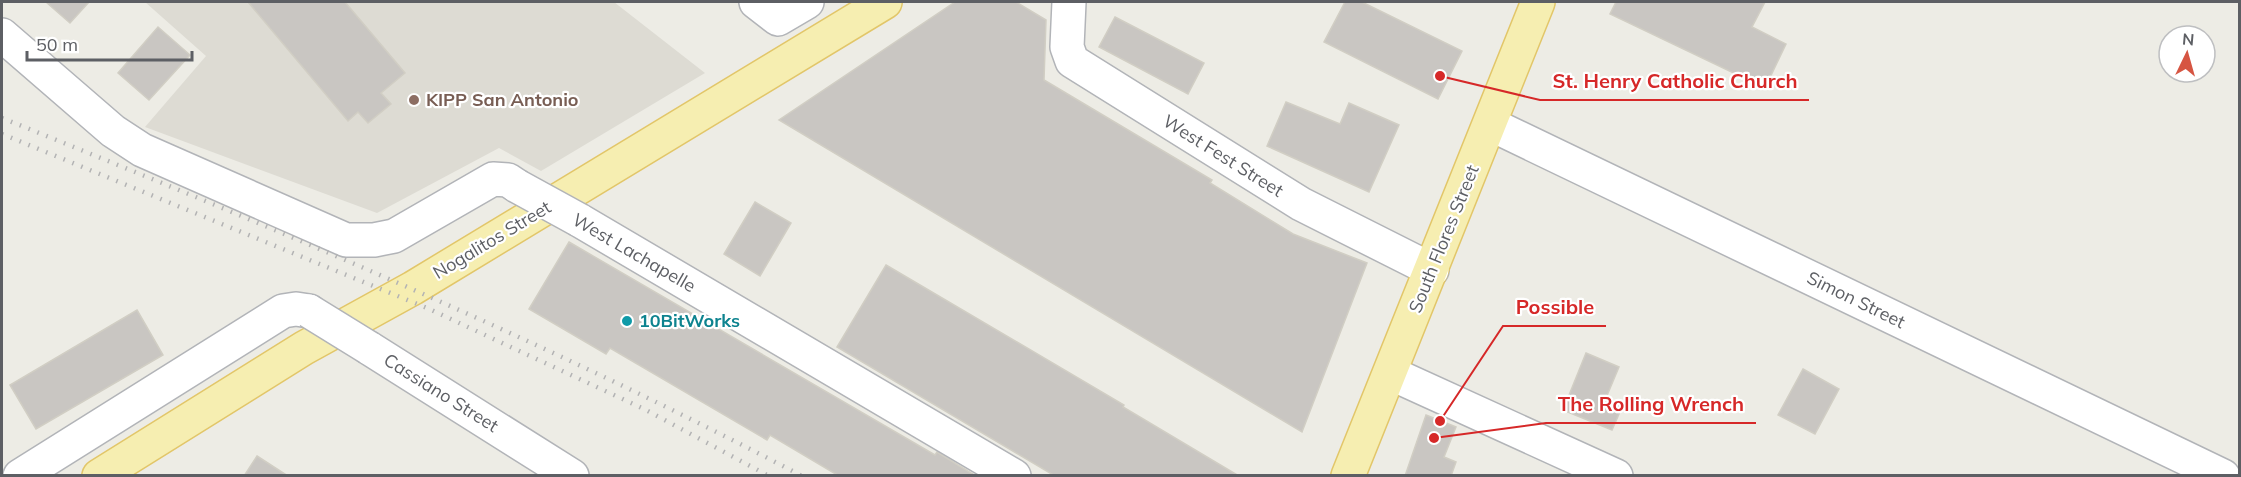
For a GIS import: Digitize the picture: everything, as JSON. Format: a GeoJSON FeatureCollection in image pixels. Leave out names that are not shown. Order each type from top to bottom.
{"type":"FeatureCollection","features":[{"type":"Feature","properties":{"kind":"main road","name":"Nogalitos Street"},"geometry":{"type":"LineString","coordinates":[[99,476],[304,348],[413,288],[885,2]]}},
{"type":"Feature","properties":{"kind":"main road","name":"South Flores Street"},"geometry":{"type":"LineString","coordinates":[[1348,476],[1538,2]]}},
{"type":"Feature","properties":{"kind":"street"},"geometry":{"type":"LineString","coordinates":[[756,2],[778,19],[807,2]]}},
{"type":"Feature","properties":{"kind":"street","name":"West Fest Street"},"geometry":{"type":"LineString","coordinates":[[1069,2],[1067,47],[1072,61],[1301,204],[1432,270]]}},
{"type":"Feature","properties":{"kind":"street","name":"West Lachapelle"},"geometry":{"type":"LineString","coordinates":[[2,35],[113,131],[142,150],[346,240],[375,240],[394,236],[493,179],[508,180],[1014,476]]}},
{"type":"Feature","properties":{"kind":"street","name":"Simon Street"},"geometry":{"type":"LineString","coordinates":[[1490,124],[2178,466],[2223,476]]}},
{"type":"Feature","properties":{"kind":"street","name":"Cassiano Street"},"geometry":{"type":"LineString","coordinates":[[20,476],[283,311],[296,309],[309,311],[572,476]]}},
{"type":"Feature","properties":{"kind":"street"},"geometry":{"type":"LineString","coordinates":[[1390,373],[1616,476]]}},
{"type":"Feature","properties":{"kind":"shaded area","name":"KIPP San Antonio"},"geometry":{"type":"Polygon","coordinates":[[[145,2],[614,2],[705,73],[541,171],[499,148],[377,213],[145,127],[206,56],[145,2]]]}},
{"type":"Feature","properties":{"kind":"building"},"geometry":{"type":"Polygon","coordinates":[[[46,2],[89,2],[70,23],[46,2]]]}},
{"type":"Feature","properties":{"kind":"building"},"geometry":{"type":"Polygon","coordinates":[[[248,2],[345,2],[405,73],[381,93],[391,104],[368,123],[358,112],[348,121],[248,2]]]}},
{"type":"Feature","properties":{"kind":"building"},"geometry":{"type":"Polygon","coordinates":[[[955,2],[1016,2],[1046,20],[1044,80],[1212,180],[1210,183],[1293,234],[1367,263],[1302,432],[779,120],[955,2]]]}},
{"type":"Feature","properties":{"kind":"building"},"geometry":{"type":"Polygon","coordinates":[[[1345,2],[1362,2],[1462,51],[1438,99],[1324,42],[1345,2]]]}},
{"type":"Feature","properties":{"kind":"building"},"geometry":{"type":"Polygon","coordinates":[[[1616,2],[1765,2],[1752,27],[1786,44],[1765,88],[1610,14],[1616,2]]]}},
{"type":"Feature","properties":{"kind":"building"},"geometry":{"type":"Polygon","coordinates":[[[1115,17],[1204,63],[1188,94],[1099,47],[1115,17]]]}},
{"type":"Feature","properties":{"kind":"building"},"geometry":{"type":"Polygon","coordinates":[[[158,27],[190,55],[149,100],[118,73],[158,27]]]}},
{"type":"Feature","properties":{"kind":"building"},"geometry":{"type":"Polygon","coordinates":[[[1286,102],[1340,124],[1349,103],[1399,125],[1369,192],[1267,146],[1286,102]]]}},
{"type":"Feature","properties":{"kind":"building"},"geometry":{"type":"Polygon","coordinates":[[[755,202],[791,223],[760,276],[724,254],[755,202]]]}},
{"type":"Feature","properties":{"kind":"building"},"geometry":{"type":"Polygon","coordinates":[[[569,242],[935,455],[937,452],[976,476],[839,476],[770,435],[767,440],[610,348],[606,354],[529,309],[569,242]]]}},
{"type":"Feature","properties":{"kind":"building"},"geometry":{"type":"Polygon","coordinates":[[[886,265],[1124,405],[1123,407],[1239,476],[1055,476],[837,347],[886,265]]]}},
{"type":"Feature","properties":{"kind":"building"},"geometry":{"type":"Polygon","coordinates":[[[137,310],[163,355],[36,429],[10,385],[137,310]]]}},
{"type":"Feature","properties":{"kind":"building"},"geometry":{"type":"Polygon","coordinates":[[[1586,353],[1619,367],[1606,398],[1623,405],[1612,430],[1563,410],[1586,353]]]}},
{"type":"Feature","properties":{"kind":"building"},"geometry":{"type":"Polygon","coordinates":[[[1803,369],[1839,389],[1815,434],[1778,415],[1803,369]]]}},
{"type":"Feature","properties":{"kind":"building"},"geometry":{"type":"Polygon","coordinates":[[[1426,415],[1456,427],[1444,457],[1456,462],[1451,476],[1405,476],[1426,415]]]}},
{"type":"Feature","properties":{"kind":"building"},"geometry":{"type":"Polygon","coordinates":[[[257,456],[288,476],[244,476],[257,456]]]}},
{"type":"Feature","properties":{"kind":"railway"},"geometry":{"type":"LineString","coordinates":[[2,118],[406,286],[605,377],[802,476]]}},
{"type":"Feature","properties":{"kind":"railway"},"geometry":{"type":"LineString","coordinates":[[2,134],[427,308],[644,409],[769,476]]}},
{"type":"Feature","properties":{"kind":"place","name":"St. Henry Catholic Church"},"geometry":{"type":"Point","coordinates":[1440,76]}},
{"type":"Feature","properties":{"kind":"place","name":"KIPP San Antonio"},"geometry":{"type":"Point","coordinates":[414,100]}},
{"type":"Feature","properties":{"kind":"place","name":"10BitWorks"},"geometry":{"type":"Point","coordinates":[627,321]}},
{"type":"Feature","properties":{"kind":"place","name":"Possible"},"geometry":{"type":"Point","coordinates":[1440,421]}},
{"type":"Feature","properties":{"kind":"place","name":"The Rolling Wrench"},"geometry":{"type":"Point","coordinates":[1434,438]}}]}
